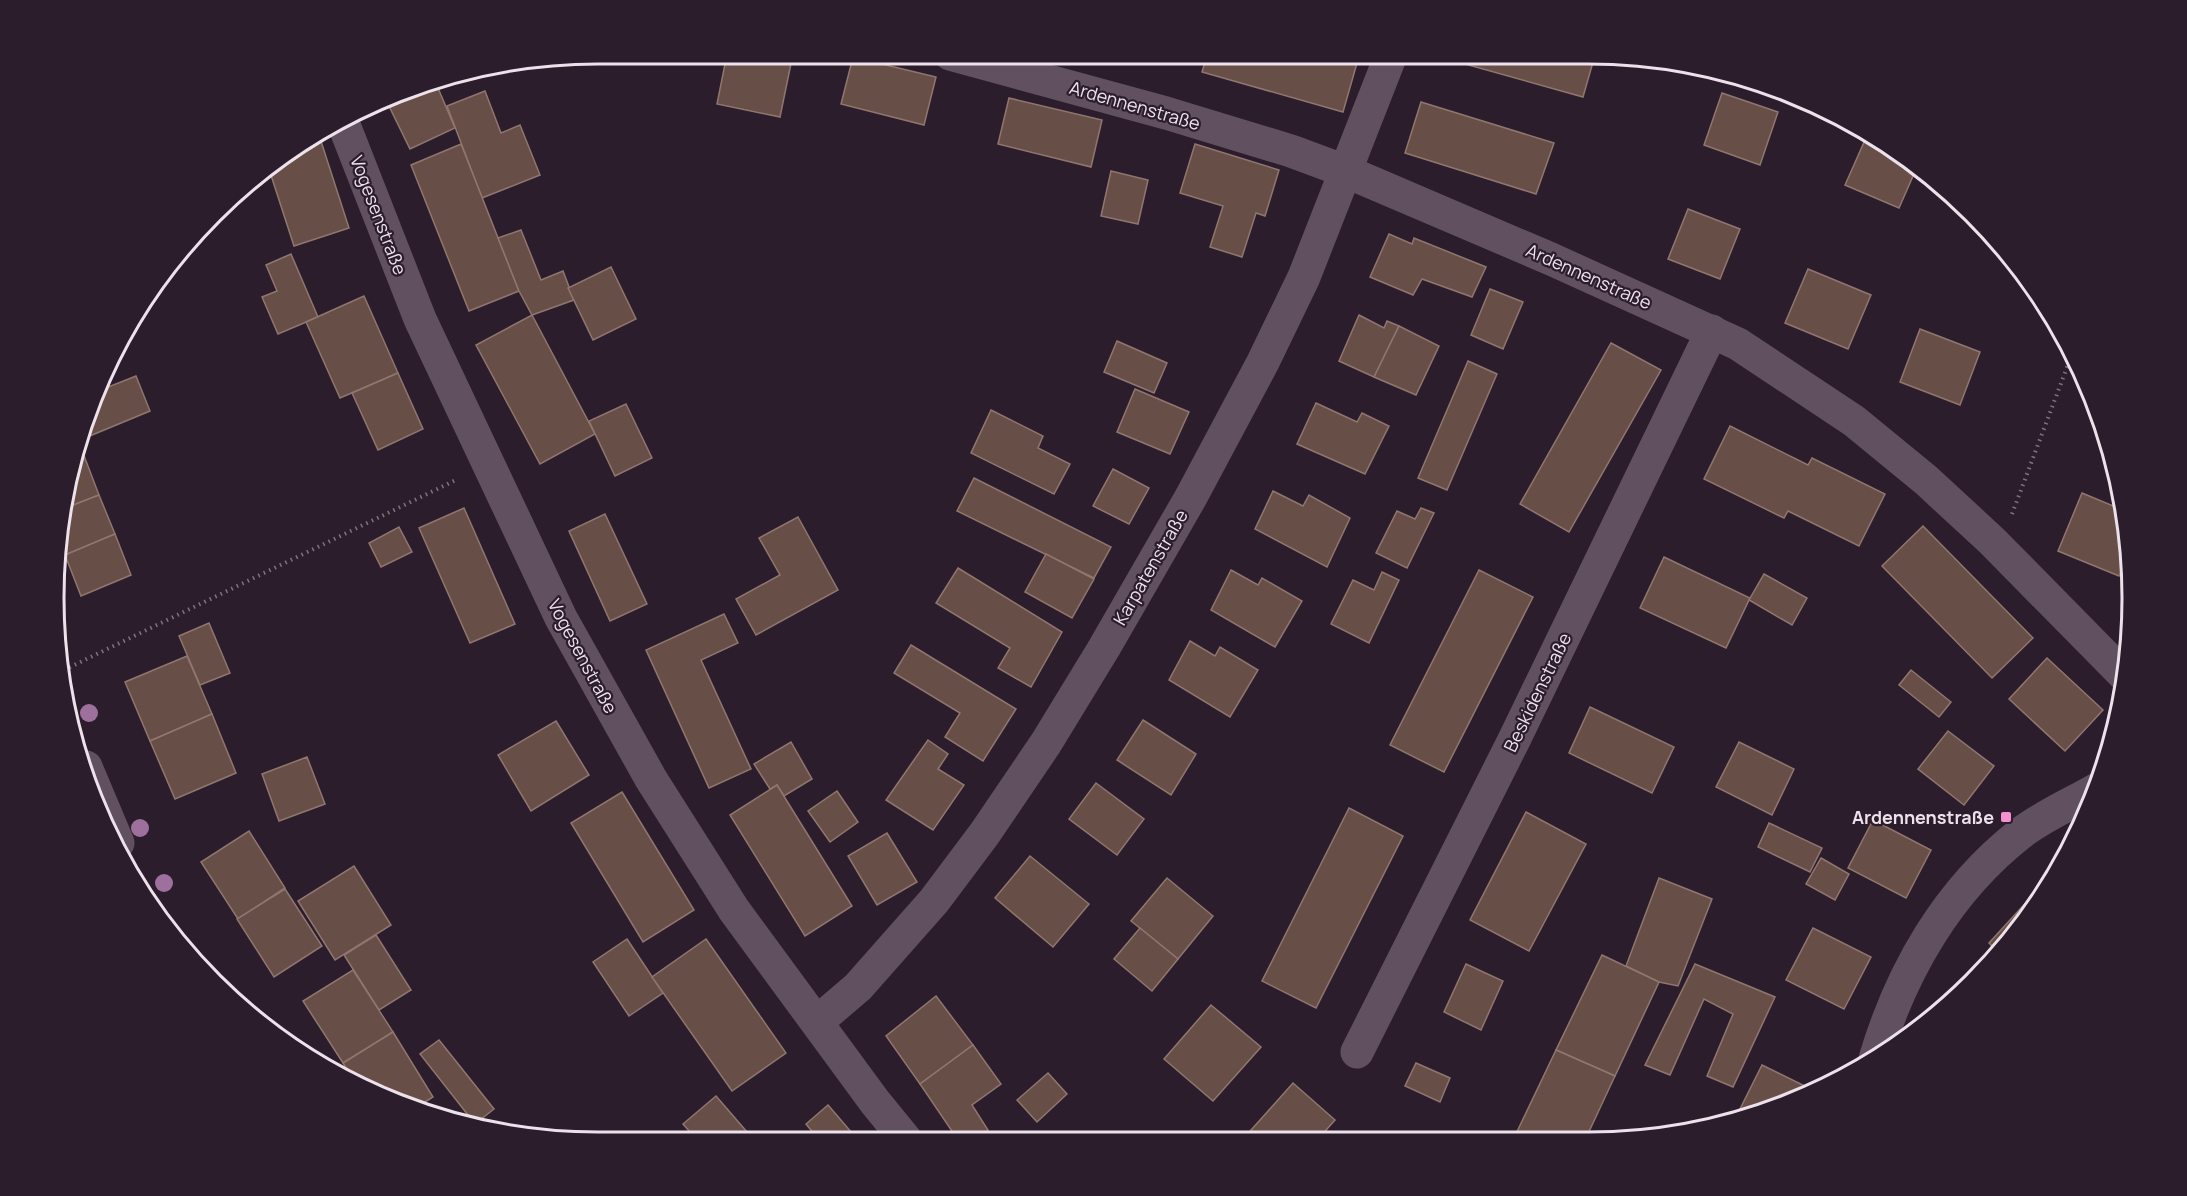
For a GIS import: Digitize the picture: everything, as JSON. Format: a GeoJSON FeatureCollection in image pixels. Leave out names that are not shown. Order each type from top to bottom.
{"type":"FeatureCollection","features":[{"type":"Feature","properties":{"kind":"street","name":"Ardennenstraße"},"geometry":{"type":"LineString","coordinates":[[987,64],[1166,113],[1291,151],[1345,171],[1551,259],[1738,344],[1854,420],[1926,480],[1992,541],[2118,669]]}},
{"type":"Feature","properties":{"kind":"street","name":"Karpatenstraße"},"geometry":{"type":"LineString","coordinates":[[817,1022],[858,987],[934,901],[985,833],[1046,743],[1191,496],[1263,362],[1304,277],[1387,64]]}},
{"type":"Feature","properties":{"kind":"street","name":"Vogesenstraße"},"geometry":{"type":"LineString","coordinates":[[345,129],[420,319],[561,618],[651,779],[734,910],[899,1132]]}},
{"type":"Feature","properties":{"kind":"street","name":"Beskidenstraße"},"geometry":{"type":"LineString","coordinates":[[1357,1052],[1514,740],[1712,331]]}},
{"type":"Feature","properties":{"kind":"street"},"geometry":{"type":"LineString","coordinates":[[1879,1046],[1900,989],[1931,930],[1975,876],[2022,832],[2084,796]]}},
{"type":"Feature","properties":{"kind":"path"},"geometry":{"type":"LineString","coordinates":[[1992,541],[2008,523],[2068,364]]}},
{"type":"Feature","properties":{"kind":"path"},"geometry":{"type":"LineString","coordinates":[[69,668],[488,464]]}},
{"type":"Feature","properties":{"kind":"building"},"geometry":{"type":"Polygon","coordinates":[[[725,64],[791,64],[780,117],[717,104],[725,64]]]}},
{"type":"Feature","properties":{"kind":"building"},"geometry":{"type":"Polygon","coordinates":[[[851,64],[882,64],[936,77],[924,125],[841,104],[851,64]]]}},
{"type":"Feature","properties":{"kind":"building"},"geometry":{"type":"Polygon","coordinates":[[[1204,64],[1357,64],[1343,112],[1202,72],[1204,64]]]}},
{"type":"Feature","properties":{"kind":"building"},"geometry":{"type":"Polygon","coordinates":[[[1465,64],[1592,64],[1583,97],[1465,64]]]}},
{"type":"Feature","properties":{"kind":"building"},"geometry":{"type":"Polygon","coordinates":[[[439,89],[455,128],[410,149],[390,107],[439,89]]]}},
{"type":"Feature","properties":{"kind":"building"},"geometry":{"type":"Polygon","coordinates":[[[485,91],[501,133],[520,125],[540,175],[482,198],[447,106],[485,91]]]}},
{"type":"Feature","properties":{"kind":"building"},"geometry":{"type":"Polygon","coordinates":[[[1722,93],[1778,112],[1760,165],[1704,145],[1722,93]]]}},
{"type":"Feature","properties":{"kind":"building"},"geometry":{"type":"Polygon","coordinates":[[[1009,98],[1102,120],[1091,167],[998,144],[1009,98]]]}},
{"type":"Feature","properties":{"kind":"building"},"geometry":{"type":"Polygon","coordinates":[[[1421,102],[1554,143],[1536,194],[1405,153],[1421,102]]]}},
{"type":"Feature","properties":{"kind":"building"},"geometry":{"type":"Polygon","coordinates":[[[1864,141],[1914,175],[1899,208],[1845,185],[1864,141]]]}},
{"type":"Feature","properties":{"kind":"building"},"geometry":{"type":"Polygon","coordinates":[[[321,142],[349,228],[294,246],[271,176],[321,142]]]}},
{"type":"Feature","properties":{"kind":"building"},"geometry":{"type":"Polygon","coordinates":[[[461,144],[519,291],[469,311],[411,165],[461,144]]]}},
{"type":"Feature","properties":{"kind":"building"},"geometry":{"type":"Polygon","coordinates":[[[1195,144],[1279,170],[1265,216],[1256,213],[1242,257],[1210,247],[1223,206],[1180,193],[1195,144]]]}},
{"type":"Feature","properties":{"kind":"building"},"geometry":{"type":"Polygon","coordinates":[[[1111,171],[1148,180],[1138,224],[1101,216],[1111,171]]]}},
{"type":"Feature","properties":{"kind":"building"},"geometry":{"type":"Polygon","coordinates":[[[1688,209],[1740,229],[1720,279],[1668,259],[1688,209]]]}},
{"type":"Feature","properties":{"kind":"building"},"geometry":{"type":"Polygon","coordinates":[[[521,230],[541,280],[563,271],[574,300],[532,315],[519,291],[498,238],[521,230]]]}},
{"type":"Feature","properties":{"kind":"building"},"geometry":{"type":"Polygon","coordinates":[[[1389,234],[1412,244],[1414,238],[1486,267],[1472,297],[1422,279],[1413,295],[1370,277],[1389,234]]]}},
{"type":"Feature","properties":{"kind":"building"},"geometry":{"type":"Polygon","coordinates":[[[291,254],[318,317],[278,334],[262,297],[277,291],[266,265],[291,254]]]}},
{"type":"Feature","properties":{"kind":"building"},"geometry":{"type":"Polygon","coordinates":[[[611,267],[636,319],[593,340],[568,288],[611,267]]]}},
{"type":"Feature","properties":{"kind":"building"},"geometry":{"type":"Polygon","coordinates":[[[1808,269],[1871,295],[1848,349],[1785,323],[1808,269]]]}},
{"type":"Feature","properties":{"kind":"building"},"geometry":{"type":"Polygon","coordinates":[[[1490,289],[1523,302],[1503,349],[1471,335],[1490,289]]]}},
{"type":"Feature","properties":{"kind":"building"},"geometry":{"type":"Polygon","coordinates":[[[364,296],[398,373],[340,398],[306,322],[364,296]]]}},
{"type":"Feature","properties":{"kind":"building"},"geometry":{"type":"Polygon","coordinates":[[[532,315],[595,434],[540,464],[476,345],[532,315]]]}},
{"type":"Feature","properties":{"kind":"building"},"geometry":{"type":"Polygon","coordinates":[[[1359,315],[1384,328],[1387,321],[1399,326],[1374,377],[1339,361],[1359,315]]]}},
{"type":"Feature","properties":{"kind":"building"},"geometry":{"type":"Polygon","coordinates":[[[1399,326],[1439,346],[1416,395],[1374,377],[1399,326]]]}},
{"type":"Feature","properties":{"kind":"building"},"geometry":{"type":"Polygon","coordinates":[[[1920,329],[1980,352],[1960,405],[1900,382],[1920,329]]]}},
{"type":"Feature","properties":{"kind":"building"},"geometry":{"type":"Polygon","coordinates":[[[1117,341],[1167,363],[1154,393],[1104,372],[1117,341]]]}},
{"type":"Feature","properties":{"kind":"building"},"geometry":{"type":"Polygon","coordinates":[[[1611,343],[1661,370],[1569,532],[1520,504],[1611,343]]]}},
{"type":"Feature","properties":{"kind":"building"},"geometry":{"type":"Polygon","coordinates":[[[1468,361],[1497,374],[1447,490],[1418,478],[1468,361]]]}},
{"type":"Feature","properties":{"kind":"building"},"geometry":{"type":"Polygon","coordinates":[[[398,373],[423,429],[378,450],[352,393],[398,373]]]}},
{"type":"Feature","properties":{"kind":"building"},"geometry":{"type":"Polygon","coordinates":[[[136,376],[150,411],[90,436],[105,394],[108,387],[136,376]]]}},
{"type":"Feature","properties":{"kind":"building"},"geometry":{"type":"Polygon","coordinates":[[[1135,389],[1189,412],[1170,454],[1117,432],[1135,389]]]}},
{"type":"Feature","properties":{"kind":"building"},"geometry":{"type":"Polygon","coordinates":[[[1316,403],[1357,422],[1362,413],[1389,426],[1365,474],[1297,444],[1316,403]]]}},
{"type":"Feature","properties":{"kind":"building"},"geometry":{"type":"Polygon","coordinates":[[[626,404],[652,458],[615,476],[589,421],[626,404]]]}},
{"type":"Feature","properties":{"kind":"building"},"geometry":{"type":"Polygon","coordinates":[[[991,410],[1043,436],[1038,448],[1070,464],[1054,494],[971,453],[991,410]]]}},
{"type":"Feature","properties":{"kind":"building"},"geometry":{"type":"Polygon","coordinates":[[[1730,426],[1808,465],[1812,458],[1885,494],[1859,546],[1788,511],[1784,518],[1704,479],[1730,426]]]}},
{"type":"Feature","properties":{"kind":"building"},"geometry":{"type":"Polygon","coordinates":[[[84,456],[99,495],[73,505],[84,456]]]}},
{"type":"Feature","properties":{"kind":"building"},"geometry":{"type":"Polygon","coordinates":[[[1113,469],[1149,488],[1129,524],[1093,506],[1113,469]]]}},
{"type":"Feature","properties":{"kind":"building"},"geometry":{"type":"Polygon","coordinates":[[[974,478],[1111,547],[1094,578],[957,511],[974,478]]]}},
{"type":"Feature","properties":{"kind":"building"},"geometry":{"type":"Polygon","coordinates":[[[1273,491],[1303,506],[1309,495],[1350,518],[1327,567],[1255,529],[1273,491]]]}},
{"type":"Feature","properties":{"kind":"building"},"geometry":{"type":"Polygon","coordinates":[[[2082,493],[2114,506],[2121,563],[2119,576],[2058,551],[2082,493]]]}},
{"type":"Feature","properties":{"kind":"building"},"geometry":{"type":"Polygon","coordinates":[[[99,495],[115,534],[67,554],[73,505],[99,495]]]}},
{"type":"Feature","properties":{"kind":"building"},"geometry":{"type":"Polygon","coordinates":[[[464,508],[515,624],[470,643],[419,528],[464,508]]]}},
{"type":"Feature","properties":{"kind":"building"},"geometry":{"type":"Polygon","coordinates":[[[1421,508],[1434,513],[1407,568],[1376,553],[1397,511],[1415,519],[1421,508]]]}},
{"type":"Feature","properties":{"kind":"building"},"geometry":{"type":"Polygon","coordinates":[[[605,514],[647,604],[610,621],[569,531],[605,514]]]}},
{"type":"Feature","properties":{"kind":"building"},"geometry":{"type":"Polygon","coordinates":[[[798,517],[838,590],[756,635],[736,599],[780,575],[759,538],[798,517]]]}},
{"type":"Feature","properties":{"kind":"building"},"geometry":{"type":"Polygon","coordinates":[[[1923,526],[2033,638],[1992,678],[1882,566],[1923,526]]]}},
{"type":"Feature","properties":{"kind":"building"},"geometry":{"type":"Polygon","coordinates":[[[399,527],[412,552],[381,567],[369,543],[399,527]]]}},
{"type":"Feature","properties":{"kind":"building"},"geometry":{"type":"Polygon","coordinates":[[[115,534],[131,575],[81,596],[67,554],[115,534]]]}},
{"type":"Feature","properties":{"kind":"building"},"geometry":{"type":"Polygon","coordinates":[[[1046,554],[1094,579],[1072,618],[1025,592],[1046,554]]]}},
{"type":"Feature","properties":{"kind":"building"},"geometry":{"type":"Polygon","coordinates":[[[1664,557],[1750,598],[1726,648],[1640,608],[1664,557]]]}},
{"type":"Feature","properties":{"kind":"building"},"geometry":{"type":"Polygon","coordinates":[[[958,568],[1062,632],[1031,687],[998,668],[1010,648],[936,603],[958,568]]]}},
{"type":"Feature","properties":{"kind":"building"},"geometry":{"type":"Polygon","coordinates":[[[1231,570],[1258,585],[1262,578],[1302,601],[1275,647],[1211,610],[1231,570]]]}},
{"type":"Feature","properties":{"kind":"building"},"geometry":{"type":"Polygon","coordinates":[[[1479,570],[1533,597],[1444,772],[1390,745],[1479,570]]]}},
{"type":"Feature","properties":{"kind":"building"},"geometry":{"type":"Polygon","coordinates":[[[1382,572],[1399,580],[1369,643],[1331,624],[1353,580],[1374,590],[1382,572]]]}},
{"type":"Feature","properties":{"kind":"building"},"geometry":{"type":"Polygon","coordinates":[[[1764,574],[1807,598],[1792,625],[1749,600],[1764,574]]]}},
{"type":"Feature","properties":{"kind":"building"},"geometry":{"type":"Polygon","coordinates":[[[724,614],[738,643],[701,660],[751,769],[709,788],[646,650],[724,614]]]}},
{"type":"Feature","properties":{"kind":"building"},"geometry":{"type":"Polygon","coordinates":[[[209,623],[230,673],[200,685],[179,636],[209,623]]]}},
{"type":"Feature","properties":{"kind":"building"},"geometry":{"type":"Polygon","coordinates":[[[1190,641],[1215,656],[1220,647],[1258,670],[1230,717],[1169,680],[1190,641]]]}},
{"type":"Feature","properties":{"kind":"building"},"geometry":{"type":"Polygon","coordinates":[[[911,645],[1016,709],[983,761],[945,737],[960,713],[894,673],[911,645]]]}},
{"type":"Feature","properties":{"kind":"building"},"geometry":{"type":"Polygon","coordinates":[[[187,656],[212,714],[150,741],[125,682],[187,656]]]}},
{"type":"Feature","properties":{"kind":"building"},"geometry":{"type":"Polygon","coordinates":[[[2047,658],[2103,710],[2065,751],[2009,699],[2047,658]]]}},
{"type":"Feature","properties":{"kind":"building"},"geometry":{"type":"Polygon","coordinates":[[[1911,670],[1951,702],[1939,717],[1899,685],[1911,670]]]}},
{"type":"Feature","properties":{"kind":"building"},"geometry":{"type":"Polygon","coordinates":[[[1590,707],[1674,747],[1652,793],[1569,753],[1590,707]]]}},
{"type":"Feature","properties":{"kind":"building"},"geometry":{"type":"Polygon","coordinates":[[[212,714],[236,773],[175,799],[150,741],[212,714]]]}},
{"type":"Feature","properties":{"kind":"building"},"geometry":{"type":"Polygon","coordinates":[[[1143,720],[1196,754],[1171,795],[1117,760],[1143,720]]]}},
{"type":"Feature","properties":{"kind":"building"},"geometry":{"type":"Polygon","coordinates":[[[556,721],[589,775],[531,811],[498,755],[556,721]]]}},
{"type":"Feature","properties":{"kind":"building"},"geometry":{"type":"Polygon","coordinates":[[[1948,731],[1994,766],[1964,805],[1918,769],[1948,731]]]}},
{"type":"Feature","properties":{"kind":"building"},"geometry":{"type":"Polygon","coordinates":[[[928,740],[948,754],[938,769],[964,785],[933,830],[886,800],[928,740]]]}},
{"type":"Feature","properties":{"kind":"building"},"geometry":{"type":"Polygon","coordinates":[[[791,742],[812,779],[784,796],[777,785],[770,789],[754,764],[791,742]]]}},
{"type":"Feature","properties":{"kind":"building"},"geometry":{"type":"Polygon","coordinates":[[[1739,742],[1794,769],[1772,815],[1716,787],[1739,742]]]}},
{"type":"Feature","properties":{"kind":"building"},"geometry":{"type":"Polygon","coordinates":[[[307,757],[325,804],[279,821],[262,774],[307,757]]]}},
{"type":"Feature","properties":{"kind":"building"},"geometry":{"type":"Polygon","coordinates":[[[1096,783],[1144,819],[1117,855],[1069,819],[1096,783]]]}},
{"type":"Feature","properties":{"kind":"building"},"geometry":{"type":"Polygon","coordinates":[[[777,785],[852,906],[805,936],[730,815],[777,785]]]}},
{"type":"Feature","properties":{"kind":"building"},"geometry":{"type":"Polygon","coordinates":[[[837,791],[858,822],[830,842],[808,811],[837,791]]]}},
{"type":"Feature","properties":{"kind":"building"},"geometry":{"type":"Polygon","coordinates":[[[622,792],[694,910],[643,942],[571,823],[622,792]]]}},
{"type":"Feature","properties":{"kind":"building"},"geometry":{"type":"Polygon","coordinates":[[[1349,808],[1403,836],[1316,1008],[1262,981],[1349,808]]]}},
{"type":"Feature","properties":{"kind":"building"},"geometry":{"type":"Polygon","coordinates":[[[1526,812],[1586,844],[1529,951],[1470,920],[1526,812]]]}},
{"type":"Feature","properties":{"kind":"building"},"geometry":{"type":"Polygon","coordinates":[[[1873,820],[1931,850],[1906,898],[1848,868],[1873,820]]]}},
{"type":"Feature","properties":{"kind":"building"},"geometry":{"type":"Polygon","coordinates":[[[1769,823],[1822,848],[1810,872],[1758,847],[1769,823]]]}},
{"type":"Feature","properties":{"kind":"building"},"geometry":{"type":"Polygon","coordinates":[[[249,831],[285,888],[238,919],[201,862],[249,831]]]}},
{"type":"Feature","properties":{"kind":"building"},"geometry":{"type":"Polygon","coordinates":[[[887,833],[917,882],[877,905],[848,856],[887,833]]]}},
{"type":"Feature","properties":{"kind":"building"},"geometry":{"type":"Polygon","coordinates":[[[1030,856],[1089,904],[1053,947],[995,898],[1030,856]]]}},
{"type":"Feature","properties":{"kind":"building"},"geometry":{"type":"Polygon","coordinates":[[[1821,858],[1849,874],[1835,900],[1806,884],[1821,858]]]}},
{"type":"Feature","properties":{"kind":"building"},"geometry":{"type":"Polygon","coordinates":[[[354,866],[391,925],[335,960],[298,901],[354,866]]]}},
{"type":"Feature","properties":{"kind":"building"},"geometry":{"type":"Polygon","coordinates":[[[1167,878],[1213,916],[1178,959],[1131,921],[1167,878]]]}},
{"type":"Feature","properties":{"kind":"building"},"geometry":{"type":"Polygon","coordinates":[[[1659,878],[1712,899],[1678,986],[1659,982],[1626,966],[1659,878]]]}},
{"type":"Feature","properties":{"kind":"building"},"geometry":{"type":"Polygon","coordinates":[[[285,889],[322,946],[274,977],[237,919],[285,889]]]}},
{"type":"Feature","properties":{"kind":"building"},"geometry":{"type":"Polygon","coordinates":[[[2030,898],[1993,947],[1989,943],[2030,898]]]}},
{"type":"Feature","properties":{"kind":"building"},"geometry":{"type":"Polygon","coordinates":[[[1140,928],[1178,959],[1152,991],[1114,959],[1140,928]]]}},
{"type":"Feature","properties":{"kind":"building"},"geometry":{"type":"Polygon","coordinates":[[[1813,928],[1871,957],[1844,1009],[1786,980],[1813,928]]]}},
{"type":"Feature","properties":{"kind":"building"},"geometry":{"type":"Polygon","coordinates":[[[376,935],[411,990],[379,1010],[344,955],[376,935]]]}},
{"type":"Feature","properties":{"kind":"building"},"geometry":{"type":"Polygon","coordinates":[[[627,939],[663,993],[629,1016],[593,962],[627,939]]]}},
{"type":"Feature","properties":{"kind":"building"},"geometry":{"type":"Polygon","coordinates":[[[706,939],[786,1053],[732,1091],[652,977],[706,939]]]}},
{"type":"Feature","properties":{"kind":"building"},"geometry":{"type":"Polygon","coordinates":[[[1602,955],[1659,982],[1615,1076],[1556,1050],[1602,955]]]}},
{"type":"Feature","properties":{"kind":"building"},"geometry":{"type":"Polygon","coordinates":[[[1466,964],[1503,981],[1481,1030],[1444,1012],[1466,964]]]}},
{"type":"Feature","properties":{"kind":"building"},"geometry":{"type":"Polygon","coordinates":[[[1695,964],[1775,997],[1733,1087],[1707,1076],[1733,1014],[1704,999],[1670,1075],[1645,1065],[1695,964]]]}},
{"type":"Feature","properties":{"kind":"building"},"geometry":{"type":"Polygon","coordinates":[[[353,970],[393,1032],[343,1063],[303,1001],[353,970]]]}},
{"type":"Feature","properties":{"kind":"building"},"geometry":{"type":"Polygon","coordinates":[[[936,996],[973,1045],[920,1084],[886,1036],[936,996]]]}},
{"type":"Feature","properties":{"kind":"building"},"geometry":{"type":"Polygon","coordinates":[[[1211,1005],[1261,1047],[1213,1101],[1164,1059],[1211,1005]]]}},
{"type":"Feature","properties":{"kind":"building"},"geometry":{"type":"Polygon","coordinates":[[[393,1032],[433,1097],[425,1102],[394,1091],[346,1068],[343,1063],[393,1032]]]}},
{"type":"Feature","properties":{"kind":"building"},"geometry":{"type":"Polygon","coordinates":[[[439,1040],[494,1109],[482,1118],[468,1115],[420,1054],[439,1040]]]}},
{"type":"Feature","properties":{"kind":"building"},"geometry":{"type":"Polygon","coordinates":[[[973,1045],[1001,1084],[972,1105],[988,1130],[985,1132],[953,1132],[920,1084],[973,1045]]]}},
{"type":"Feature","properties":{"kind":"building"},"geometry":{"type":"Polygon","coordinates":[[[1556,1050],[1615,1076],[1589,1132],[1517,1132],[1556,1050]]]}},
{"type":"Feature","properties":{"kind":"building"},"geometry":{"type":"Polygon","coordinates":[[[1416,1063],[1450,1078],[1440,1102],[1405,1086],[1416,1063]]]}},
{"type":"Feature","properties":{"kind":"building"},"geometry":{"type":"Polygon","coordinates":[[[1762,1065],[1804,1086],[1760,1103],[1740,1109],[1762,1065]]]}},
{"type":"Feature","properties":{"kind":"building"},"geometry":{"type":"Polygon","coordinates":[[[1048,1073],[1067,1094],[1037,1122],[1017,1100],[1048,1073]]]}},
{"type":"Feature","properties":{"kind":"building"},"geometry":{"type":"Polygon","coordinates":[[[1293,1083],[1335,1120],[1324,1132],[1249,1132],[1293,1083]]]}},
{"type":"Feature","properties":{"kind":"building"},"geometry":{"type":"Polygon","coordinates":[[[716,1096],[747,1132],[690,1132],[683,1124],[716,1096]]]}},
{"type":"Feature","properties":{"kind":"building"},"geometry":{"type":"Polygon","coordinates":[[[828,1105],[851,1132],[812,1132],[806,1124],[828,1105]]]}},
{"type":"Feature","properties":{"kind":"place","name":"Ardennenstraße"},"geometry":{"type":"Point","coordinates":[2006,817]}}]}
